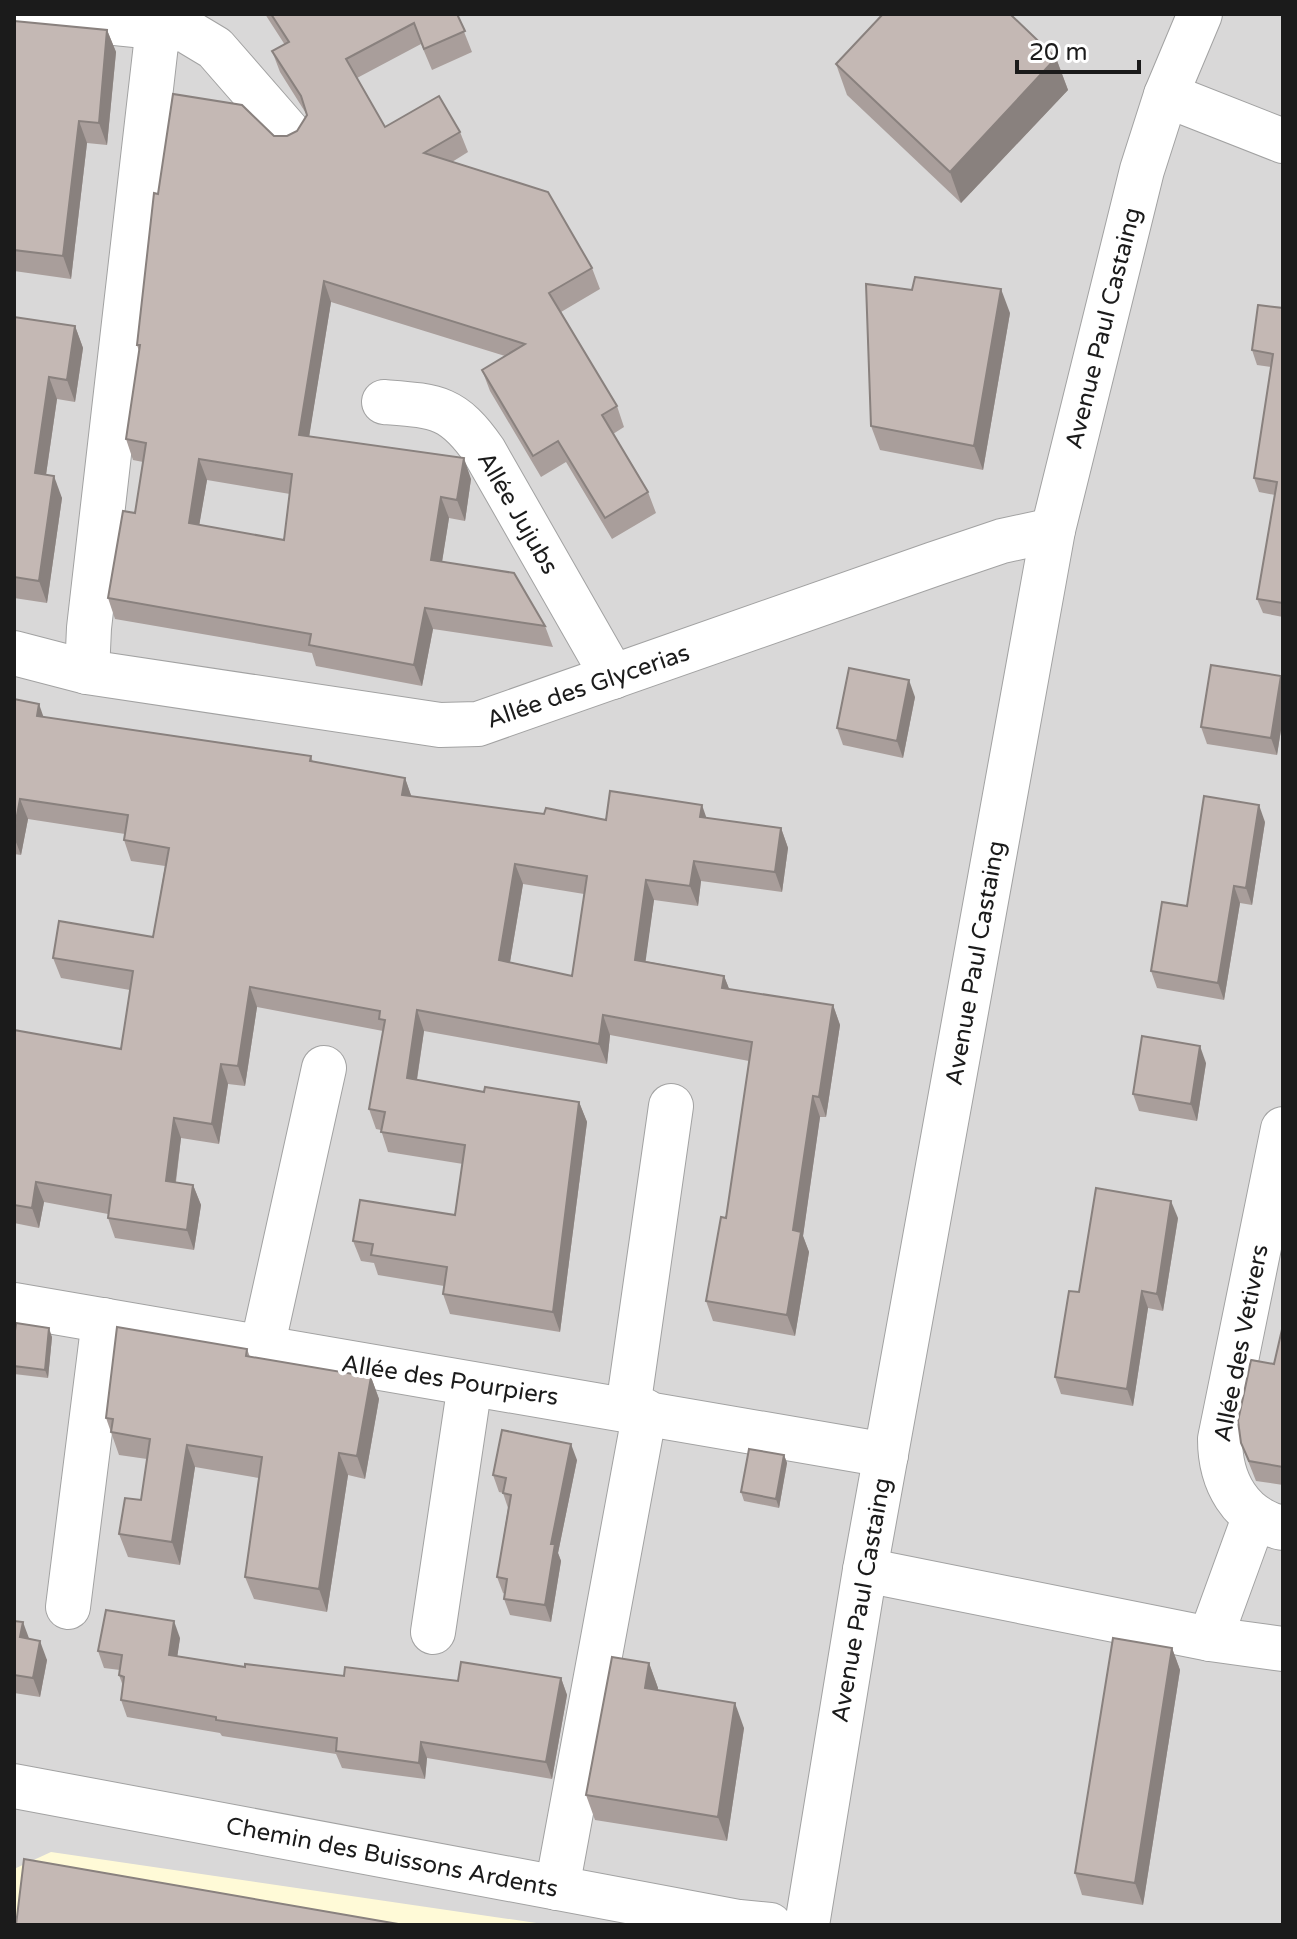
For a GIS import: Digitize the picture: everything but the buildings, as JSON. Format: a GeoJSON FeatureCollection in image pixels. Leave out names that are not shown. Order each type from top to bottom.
{"type":"FeatureCollection","features":[{"type":"Feature","properties":{"kind":"street"},"geometry":{"type":"LineString","coordinates":[[26,14],[185,30],[215,48],[289,133]]}},
{"type":"Feature","properties":{"kind":"street","name":"Avenue Paul Castaing"},"geometry":{"type":"LineString","coordinates":[[807,1925],[865,1570],[1053,530],[1142,170],[1166,95],[1200,14]]}},
{"type":"Feature","properties":{"kind":"street"},"geometry":{"type":"LineString","coordinates":[[87,672],[89,628],[158,27]]}},
{"type":"Feature","properties":{"kind":"street"},"geometry":{"type":"LineString","coordinates":[[1166,95],[1283,141]]}},
{"type":"Feature","properties":{"kind":"street","name":"Allée Jujubs"},"geometry":{"type":"LineString","coordinates":[[384,402],[432,406],[462,422],[484,451],[613,677]]}},
{"type":"Feature","properties":{"kind":"street","name":"Allée des Glycerias"},"geometry":{"type":"LineString","coordinates":[[14,653],[87,672],[462,726],[492,722],[1002,541],[1053,530]]}},
{"type":"Feature","properties":{"kind":"street"},"geometry":{"type":"LineString","coordinates":[[262,1348],[324,1068]]}},
{"type":"Feature","properties":{"kind":"street"},"geometry":{"type":"LineString","coordinates":[[557,1888],[636,1410],[671,1106]]}},
{"type":"Feature","properties":{"kind":"street","name":"Allée des Vetivers"},"geometry":{"type":"LineString","coordinates":[[1268,1523],[1231,1488],[1223,1471],[1220,1439],[1283,1129]]}},
{"type":"Feature","properties":{"kind":"street","name":"Allée des Pourpiers"},"geometry":{"type":"LineString","coordinates":[[14,1305],[886,1455]]}},
{"type":"Feature","properties":{"kind":"street"},"geometry":{"type":"LineString","coordinates":[[68,1607],[104,1320]]}},
{"type":"Feature","properties":{"kind":"street"},"geometry":{"type":"LineString","coordinates":[[433,1632],[470,1384]]}},
{"type":"Feature","properties":{"kind":"street"},"geometry":{"type":"LineString","coordinates":[[1210,1639],[1268,1523]]}},
{"type":"Feature","properties":{"kind":"street"},"geometry":{"type":"LineString","coordinates":[[865,1570],[1210,1639],[1283,1649]]}},
{"type":"Feature","properties":{"kind":"street","name":"Chemin des Buissons Ardents"},"geometry":{"type":"LineString","coordinates":[[14,1786],[770,1925]]}},
{"type":"Feature","properties":{"kind":"shaded area"},"geometry":{"type":"Polygon","coordinates":[[[14,14],[1283,14],[1283,1925],[14,1925],[14,14]]]}},
{"type":"Feature","properties":{"kind":"shaded area"},"geometry":{"type":"Polygon","coordinates":[[[51,1852],[550,1925],[14,1925],[14,1869],[51,1852]]]}}]}
